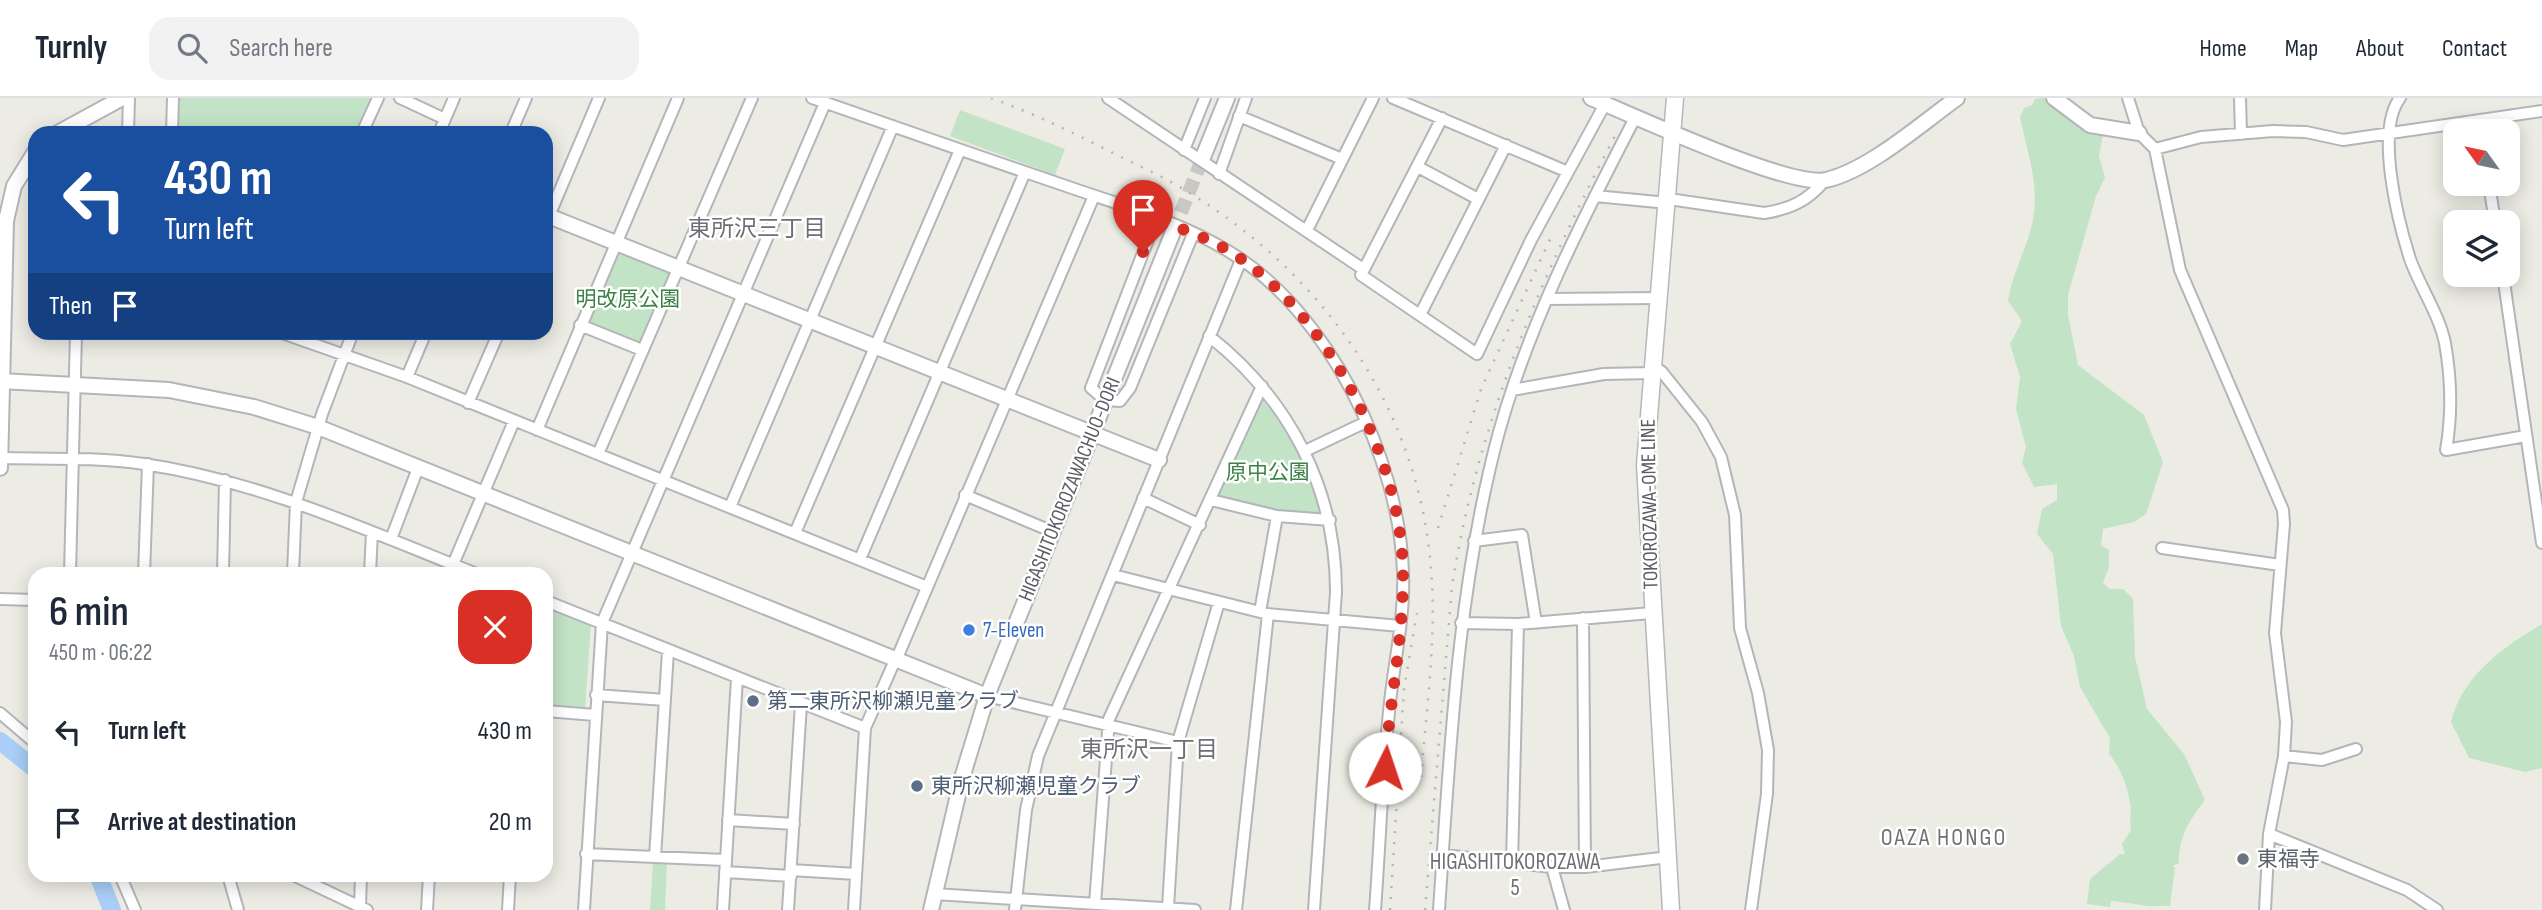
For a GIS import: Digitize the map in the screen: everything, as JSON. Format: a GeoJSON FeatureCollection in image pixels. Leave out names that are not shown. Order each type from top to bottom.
{"type":"FeatureCollection","features":[{"type":"Feature","properties":{"kind":"main road","name":"TOKOROZAWA-OME LINE"},"geometry":{"type":"LineString","coordinates":[[1671,910],[1645,465],[1651,368],[1669,201],[1675,98]]}},
{"type":"Feature","properties":{"kind":"street"},"geometry":{"type":"LineString","coordinates":[[83,126],[122,98]]}},
{"type":"Feature","properties":{"kind":"street"},"geometry":{"type":"LineString","coordinates":[[128,126],[129,98]]}},
{"type":"Feature","properties":{"kind":"street"},"geometry":{"type":"LineString","coordinates":[[172,126],[173,98]]}},
{"type":"Feature","properties":{"kind":"street"},"geometry":{"type":"LineString","coordinates":[[365,126],[377,98]]}},
{"type":"Feature","properties":{"kind":"street"},"geometry":{"type":"LineString","coordinates":[[400,98],[445,119]]}},
{"type":"Feature","properties":{"kind":"street"},"geometry":{"type":"LineString","coordinates":[[442,126],[454,98]]}},
{"type":"Feature","properties":{"kind":"street"},"geometry":{"type":"LineString","coordinates":[[514,126],[526,98]]}},
{"type":"Feature","properties":{"kind":"street"},"geometry":{"type":"LineString","coordinates":[[553,204],[599,98]]}},
{"type":"Feature","properties":{"kind":"street"},"geometry":{"type":"LineString","coordinates":[[537,430],[678,98]]}},
{"type":"Feature","properties":{"kind":"street"},"geometry":{"type":"LineString","coordinates":[[598,454],[752,98]]}},
{"type":"Feature","properties":{"kind":"street"},"geometry":{"type":"LineString","coordinates":[[812,98],[1094,196],[1193,234],[1241,260],[1268,281],[1310,326],[1366,422],[1397,514],[1403,576],[1400,626],[1388,713],[1376,910]]}},
{"type":"Feature","properties":{"kind":"street"},"geometry":{"type":"LineString","coordinates":[[1108,98],[1124,103],[1184,150],[1363,269]]}},
{"type":"Feature","properties":{"kind":"street"},"geometry":{"type":"LineString","coordinates":[[1184,150],[1205,98]]}},
{"type":"Feature","properties":{"kind":"street"},"geometry":{"type":"LineString","coordinates":[[1203,158],[1227,98]]}},
{"type":"Feature","properties":{"kind":"street"},"geometry":{"type":"LineString","coordinates":[[1219,173],[1246,98]]}},
{"type":"Feature","properties":{"kind":"street"},"geometry":{"type":"LineString","coordinates":[[1307,230],[1373,98]]}},
{"type":"Feature","properties":{"kind":"street"},"geometry":{"type":"LineString","coordinates":[[1393,98],[1410,101],[1442,118],[1568,172]]}},
{"type":"Feature","properties":{"kind":"street"},"geometry":{"type":"LineString","coordinates":[[1442,118],[1361,275],[1477,354],[1568,172],[1598,101],[1781,174],[1813,181],[1842,174],[1882,152],[1957,98]]}},
{"type":"Feature","properties":{"kind":"street"},"geometry":{"type":"LineString","coordinates":[[2054,98],[2090,125],[2139,133]]}},
{"type":"Feature","properties":{"kind":"street"},"geometry":{"type":"LineString","coordinates":[[2129,98],[2139,133],[2155,149],[2180,270],[2228,377],[2260,463],[2278,493],[2284,524],[2275,633],[2286,722],[2284,756],[2269,834],[2265,910]]}},
{"type":"Feature","properties":{"kind":"street"},"geometry":{"type":"LineString","coordinates":[[2240,98],[2241,134]]}},
{"type":"Feature","properties":{"kind":"street"},"geometry":{"type":"LineString","coordinates":[[2400,98],[2392,108],[2388,132],[2403,233],[2444,342],[2451,423],[2446,450],[2526,436]]}},
{"type":"Feature","properties":{"kind":"street"},"geometry":{"type":"LineString","coordinates":[[584,910],[602,623],[825,103]]}},
{"type":"Feature","properties":{"kind":"street"},"geometry":{"type":"LineString","coordinates":[[2508,119],[2542,111]]}},
{"type":"Feature","properties":{"kind":"street"},"geometry":{"type":"LineString","coordinates":[[1239,116],[1342,159]]}},
{"type":"Feature","properties":{"kind":"street"},"geometry":{"type":"LineString","coordinates":[[1439,910],[1461,623],[1474,541],[1512,390],[1547,299],[1636,116]]}},
{"type":"Feature","properties":{"kind":"street"},"geometry":{"type":"LineString","coordinates":[[730,507],[892,126]]}},
{"type":"Feature","properties":{"kind":"street"},"geometry":{"type":"LineString","coordinates":[[2155,149],[2201,137],[2241,134],[2306,132],[2343,140],[2388,132],[2443,128]]}},
{"type":"Feature","properties":{"kind":"street"},"geometry":{"type":"LineString","coordinates":[[1420,315],[1506,145]]}},
{"type":"Feature","properties":{"kind":"street"},"geometry":{"type":"LineString","coordinates":[[795,533],[960,149]]}},
{"type":"Feature","properties":{"kind":"street"},"geometry":{"type":"LineString","coordinates":[[0,468],[3,220],[14,186],[28,163]]}},
{"type":"Feature","properties":{"kind":"street"},"geometry":{"type":"LineString","coordinates":[[1418,167],[1478,200]]}},
{"type":"Feature","properties":{"kind":"street"},"geometry":{"type":"LineString","coordinates":[[860,559],[1025,172]]}},
{"type":"Feature","properties":{"kind":"street"},"geometry":{"type":"LineString","coordinates":[[1595,196],[1669,201],[1764,213],[1807,200],[1825,180]]}},
{"type":"Feature","properties":{"kind":"street"},"geometry":{"type":"LineString","coordinates":[[854,910],[865,728],[1094,196]]}},
{"type":"Feature","properties":{"kind":"street"},"geometry":{"type":"LineString","coordinates":[[1156,219],[1091,388],[1105,400],[1120,401],[1130,388],[1193,234]]}},
{"type":"Feature","properties":{"kind":"street"},"geometry":{"type":"LineString","coordinates":[[553,220],[1159,460]]}},
{"type":"Feature","properties":{"kind":"street","name":"HIGASHITOKOROZAWACHUO-DORI"},"geometry":{"type":"LineString","coordinates":[[932,910],[961,778],[987,696],[1173,232]]}},
{"type":"Feature","properties":{"kind":"street"},"geometry":{"type":"LineString","coordinates":[[1016,904],[1030,786],[1054,712],[1113,575],[1241,260]]}},
{"type":"Feature","properties":{"kind":"street"},"geometry":{"type":"LineString","coordinates":[[2504,287],[2542,542]]}},
{"type":"Feature","properties":{"kind":"street"},"geometry":{"type":"LineString","coordinates":[[1547,299],[1659,298]]}},
{"type":"Feature","properties":{"kind":"street"},"geometry":{"type":"LineString","coordinates":[[580,325],[642,350]]}},
{"type":"Feature","properties":{"kind":"street"},"geometry":{"type":"LineString","coordinates":[[1209,336],[1262,386],[1305,451],[1330,520],[1336,556],[1334,620],[1314,910]]}},
{"type":"Feature","properties":{"kind":"street"},"geometry":{"type":"LineString","coordinates":[[70,567],[76,340]]}},
{"type":"Feature","properties":{"kind":"street"},"geometry":{"type":"LineString","coordinates":[[304,340],[407,377],[927,587]]}},
{"type":"Feature","properties":{"kind":"street"},"geometry":{"type":"LineString","coordinates":[[293,567],[296,502],[318,427],[350,340]]}},
{"type":"Feature","properties":{"kind":"street"},"geometry":{"type":"LineString","coordinates":[[407,377],[423,340]]}},
{"type":"Feature","properties":{"kind":"street"},"geometry":{"type":"LineString","coordinates":[[468,402],[495,340]]}},
{"type":"Feature","properties":{"kind":"street"},"geometry":{"type":"LineString","coordinates":[[1512,390],[1651,368],[1662,372],[1702,422],[1721,457],[1735,515],[1740,628],[1758,694],[1768,750],[1767,794],[1751,910]]}},
{"type":"Feature","properties":{"kind":"street"},"geometry":{"type":"LineString","coordinates":[[1,381],[76,383],[180,392],[254,407],[318,427],[987,696],[1178,742]]}},
{"type":"Feature","properties":{"kind":"street"},"geometry":{"type":"LineString","coordinates":[[1095,904],[1107,724],[1262,386]]}},
{"type":"Feature","properties":{"kind":"street"},"geometry":{"type":"LineString","coordinates":[[451,567],[513,421]]}},
{"type":"Feature","properties":{"kind":"street"},"geometry":{"type":"LineString","coordinates":[[1305,451],[1366,422]]}},
{"type":"Feature","properties":{"kind":"street"},"geometry":{"type":"LineString","coordinates":[[0,458],[148,464],[225,480],[296,502],[391,539],[446,567]]}},
{"type":"Feature","properties":{"kind":"street"},"geometry":{"type":"LineString","coordinates":[[144,567],[148,464]]}},
{"type":"Feature","properties":{"kind":"street"},"geometry":{"type":"LineString","coordinates":[[391,539],[418,468]]}},
{"type":"Feature","properties":{"kind":"street"},"geometry":{"type":"LineString","coordinates":[[223,567],[225,480]]}},
{"type":"Feature","properties":{"kind":"street"},"geometry":{"type":"LineString","coordinates":[[965,495],[1051,531]]}},
{"type":"Feature","properties":{"kind":"street"},"geometry":{"type":"LineString","coordinates":[[1143,498],[1200,525]]}},
{"type":"Feature","properties":{"kind":"street"},"geometry":{"type":"LineString","coordinates":[[1211,500],[1277,516],[1330,520]]}},
{"type":"Feature","properties":{"kind":"street"},"geometry":{"type":"LineString","coordinates":[[1236,910],[1264,613],[1277,516]]}},
{"type":"Feature","properties":{"kind":"street"},"geometry":{"type":"LineString","coordinates":[[370,567],[372,532]]}},
{"type":"Feature","properties":{"kind":"street"},"geometry":{"type":"LineString","coordinates":[[1474,541],[1522,535],[1536,623]]}},
{"type":"Feature","properties":{"kind":"street"},"geometry":{"type":"LineString","coordinates":[[2161,548],[2280,565]]}},
{"type":"Feature","properties":{"kind":"street"},"geometry":{"type":"LineString","coordinates":[[1113,575],[1264,613],[1400,626]]}},
{"type":"Feature","properties":{"kind":"street"},"geometry":{"type":"LineString","coordinates":[[0,599],[28,600]]}},
{"type":"Feature","properties":{"kind":"street"},"geometry":{"type":"LineString","coordinates":[[1168,908],[1178,742],[1219,602]]}},
{"type":"Feature","properties":{"kind":"street"},"geometry":{"type":"LineString","coordinates":[[553,604],[865,728]]}},
{"type":"Feature","properties":{"kind":"street"},"geometry":{"type":"LineString","coordinates":[[1461,623],[1518,624],[1652,613]]}},
{"type":"Feature","properties":{"kind":"street"},"geometry":{"type":"LineString","coordinates":[[1583,618],[1585,867]]}},
{"type":"Feature","properties":{"kind":"street"},"geometry":{"type":"LineString","coordinates":[[1512,863],[1518,624]]}},
{"type":"Feature","properties":{"kind":"street"},"geometry":{"type":"LineString","coordinates":[[655,857],[668,651]]}},
{"type":"Feature","properties":{"kind":"street"},"geometry":{"type":"LineString","coordinates":[[723,910],[737,678]]}},
{"type":"Feature","properties":{"kind":"street"},"geometry":{"type":"LineString","coordinates":[[596,695],[665,700]]}},
{"type":"Feature","properties":{"kind":"street"},"geometry":{"type":"LineString","coordinates":[[788,910],[801,704]]}},
{"type":"Feature","properties":{"kind":"street"},"geometry":{"type":"LineString","coordinates":[[553,712],[595,715]]}},
{"type":"Feature","properties":{"kind":"street"},"geometry":{"type":"LineString","coordinates":[[0,713],[28,737]]}},
{"type":"Feature","properties":{"kind":"street"},"geometry":{"type":"LineString","coordinates":[[2284,756],[2322,760],[2356,749]]}},
{"type":"Feature","properties":{"kind":"street"},"geometry":{"type":"LineString","coordinates":[[728,820],[794,824]]}},
{"type":"Feature","properties":{"kind":"street"},"geometry":{"type":"LineString","coordinates":[[2269,834],[2407,890],[2437,910]]}},
{"type":"Feature","properties":{"kind":"street"},"geometry":{"type":"LineString","coordinates":[[586,854],[725,860]]}},
{"type":"Feature","properties":{"kind":"street"},"geometry":{"type":"LineString","coordinates":[[1443,855],[1552,867],[1585,867],[1669,857]]}},
{"type":"Feature","properties":{"kind":"street"},"geometry":{"type":"LineString","coordinates":[[1552,867],[1564,910]]}},
{"type":"Feature","properties":{"kind":"street"},"geometry":{"type":"LineString","coordinates":[[725,872],[856,874]]}},
{"type":"Feature","properties":{"kind":"street"},"geometry":{"type":"LineString","coordinates":[[123,882],[135,910]]}},
{"type":"Feature","properties":{"kind":"street"},"geometry":{"type":"LineString","coordinates":[[230,882],[238,910]]}},
{"type":"Feature","properties":{"kind":"street"},"geometry":{"type":"LineString","coordinates":[[308,882],[363,908],[361,882]]}},
{"type":"Feature","properties":{"kind":"street"},"geometry":{"type":"LineString","coordinates":[[427,910],[429,882]]}},
{"type":"Feature","properties":{"kind":"street"},"geometry":{"type":"LineString","coordinates":[[508,910],[510,882]]}},
{"type":"Feature","properties":{"kind":"street"},"geometry":{"type":"LineString","coordinates":[[934,894],[1016,904],[1095,904],[1195,910]]}},
{"type":"Feature","properties":{"kind":"green space"},"geometry":{"type":"Polygon","coordinates":[[[180,98],[373,98],[361,126],[178,126],[180,98]]]}},
{"type":"Feature","properties":{"kind":"green space"},"geometry":{"type":"Polygon","coordinates":[[[2044,98],[2084,130],[2103,134],[2099,156],[2105,178],[2096,196],[2068,295],[2068,315],[2078,365],[2144,415],[2163,462],[2146,514],[2134,522],[2103,529],[2101,545],[2109,550],[2109,567],[2103,583],[2110,589],[2123,589],[2133,599],[2135,657],[2147,709],[2184,754],[2205,800],[2186,829],[2179,863],[2172,866],[2175,867],[2170,906],[2111,901],[2110,907],[2087,904],[2090,879],[2120,854],[2125,854],[2122,844],[2131,830],[2131,809],[2122,776],[2109,754],[2110,738],[2080,687],[2074,656],[2061,626],[2053,554],[2037,534],[2042,509],[2057,500],[2057,484],[2034,487],[2022,463],[2026,447],[2016,409],[2020,377],[2010,344],[2022,321],[2008,301],[2029,234],[2035,197],[2020,117],[2024,108],[2032,105],[2035,99],[2044,98]]]}},
{"type":"Feature","properties":{"kind":"green space"},"geometry":{"type":"Polygon","coordinates":[[[960,110],[1065,149],[1055,175],[950,136],[960,110]]]}},
{"type":"Feature","properties":{"kind":"green space","name":"明改原公園"},"geometry":{"type":"Polygon","coordinates":[[[620,251],[668,271],[670,275],[640,344],[587,324],[620,251]]]}},
{"type":"Feature","properties":{"kind":"green space","name":"原中公園"},"geometry":{"type":"Polygon","coordinates":[[[1266,398],[1305,462],[1321,513],[1318,518],[1278,513],[1220,498],[1217,494],[1260,400],[1266,398]]]}},
{"type":"Feature","properties":{"kind":"green space"},"geometry":{"type":"Polygon","coordinates":[[[553,610],[591,624],[585,709],[553,707],[553,610]]]}},
{"type":"Feature","properties":{"kind":"green space"},"geometry":{"type":"Polygon","coordinates":[[[2542,624],[2542,768],[2525,772],[2469,758],[2451,722],[2464,691],[2486,664],[2542,624]]]}},
{"type":"Feature","properties":{"kind":"green space"},"geometry":{"type":"Polygon","coordinates":[[[653,862],[667,862],[665,910],[650,910],[653,862]]]}},
{"type":"Feature","properties":{"kind":"waterway"},"geometry":{"type":"LineString","coordinates":[[0,741],[28,763]]}},
{"type":"Feature","properties":{"kind":"waterway"},"geometry":{"type":"LineString","coordinates":[[101,882],[112,910]]}},
{"type":"Feature","properties":{"kind":"tunnel"},"geometry":{"type":"LineString","coordinates":[[1173,232],[1203,157]]}},
{"type":"Feature","properties":{"kind":"railway"},"geometry":{"type":"LineString","coordinates":[[991,98],[1055,125],[1159,175],[1233,222],[1278,260],[1319,302],[1354,348],[1383,399],[1406,452],[1422,509],[1431,568],[1433,621],[1421,780]]}},
{"type":"Feature","properties":{"kind":"railway"},"geometry":{"type":"LineString","coordinates":[[1425,910],[1452,586],[1463,526],[1495,410],[1515,353],[1563,241],[1617,132]]}},
{"type":"Feature","properties":{"kind":"railway"},"geometry":{"type":"LineString","coordinates":[[1438,528],[1481,389],[1552,235]]}},
{"type":"Feature","properties":{"kind":"railway"},"geometry":{"type":"LineString","coordinates":[[1390,910],[1404,688],[1417,613]]}},
{"type":"Feature","properties":{"kind":"place","name":"7-Eleven"},"geometry":{"type":"Point","coordinates":[969,630]}},
{"type":"Feature","properties":{"kind":"place","name":"第二東所沢柳瀬児童クラブ"},"geometry":{"type":"Point","coordinates":[753,701]}},
{"type":"Feature","properties":{"kind":"place","name":"東所沢柳瀬児童クラブ"},"geometry":{"type":"Point","coordinates":[917,786]}},
{"type":"Feature","properties":{"kind":"place","name":"東福寺"},"geometry":{"type":"Point","coordinates":[2243,859]}},
{"type":"Feature","properties":{"kind":"district","name":"東所沢三丁目"},"geometry":{"type":"Point","coordinates":[757,228]}},
{"type":"Feature","properties":{"kind":"district","name":"東所沢一丁目"},"geometry":{"type":"Point","coordinates":[1149,749]}},
{"type":"Feature","properties":{"kind":"district","name":"OAZA HONGO"},"geometry":{"type":"Point","coordinates":[1944,837]}},
{"type":"Feature","properties":{"kind":"district","name":"HIGASHITOKOROZAWA 5"},"geometry":{"type":"Point","coordinates":[1515,874]}},
{"type":"Feature","properties":{"kind":"route"},"geometry":{"type":"LineString","coordinates":[[1143,252],[1156,219],[1230,251],[1268,281],[1310,326],[1366,422],[1389,484],[1397,514],[1402,552],[1403,592],[1388,713],[1385,768]]}}]}
